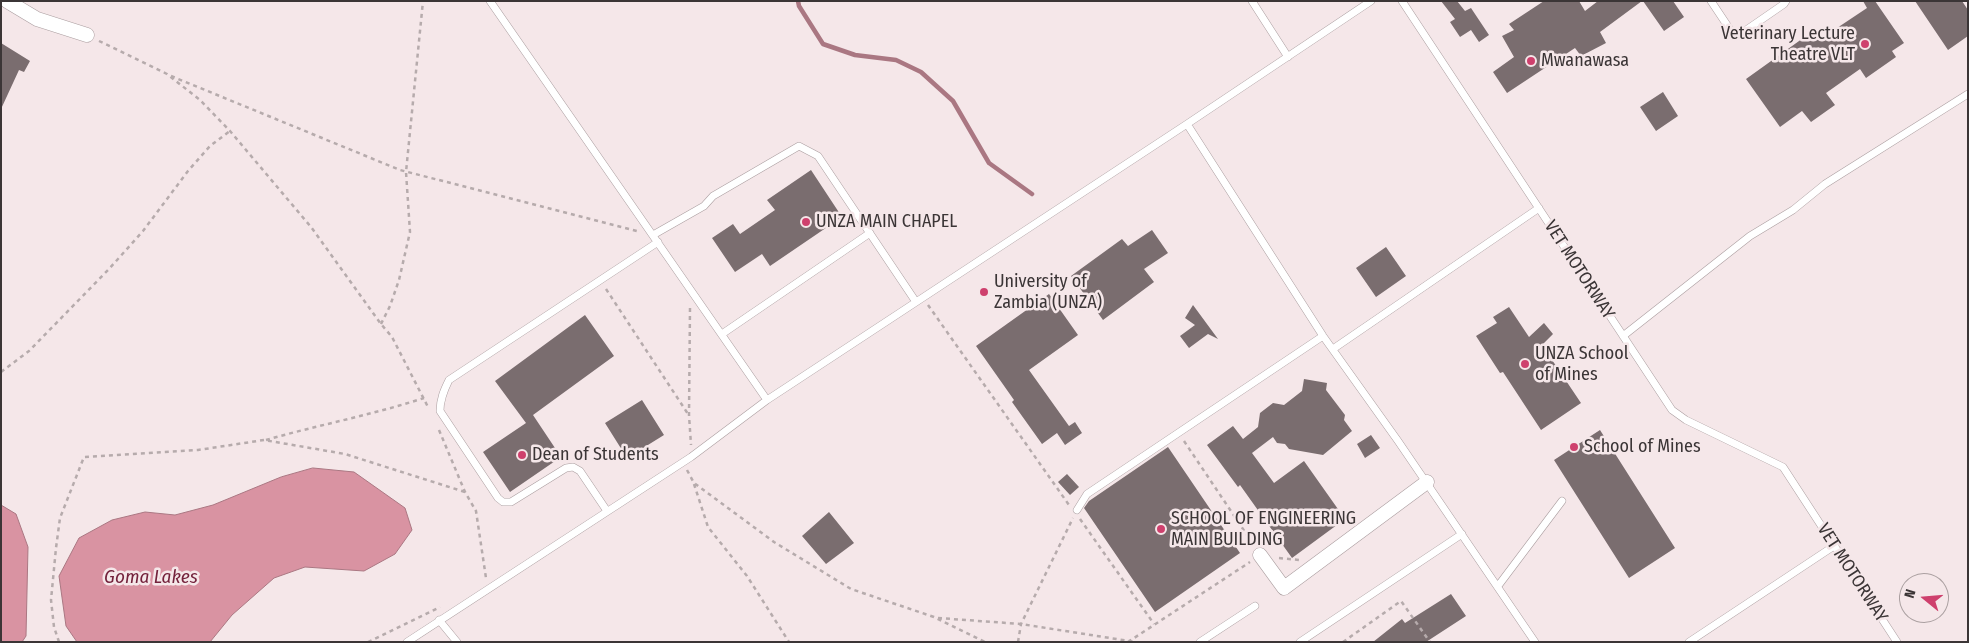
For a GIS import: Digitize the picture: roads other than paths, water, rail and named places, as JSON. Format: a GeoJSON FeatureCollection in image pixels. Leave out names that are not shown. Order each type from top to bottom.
{"type":"FeatureCollection","features":[{"type":"Feature","properties":{"kind":"street"},"geometry":{"type":"LineString","coordinates":[[7,1],[37,19],[87,34]]}},
{"type":"Feature","properties":{"kind":"street"},"geometry":{"type":"LineString","coordinates":[[1260,555],[1284,588],[1427,482]]}},
{"type":"Feature","properties":{"kind":"lane"},"geometry":{"type":"LineString","coordinates":[[490,1],[767,400]]}},
{"type":"Feature","properties":{"kind":"lane"},"geometry":{"type":"LineString","coordinates":[[1252,1],[1288,57]]}},
{"type":"Feature","properties":{"kind":"lane"},"geometry":{"type":"LineString","coordinates":[[407,642],[691,457],[767,400],[1371,1]]}},
{"type":"Feature","properties":{"kind":"lane","name":"VET MOTORWAY"},"geometry":{"type":"LineString","coordinates":[[1402,1],[1672,410],[1686,420],[1783,466],[1897,642]]}},
{"type":"Feature","properties":{"kind":"lane"},"geometry":{"type":"LineString","coordinates":[[1711,1],[1731,32],[1739,35],[1786,1]]}},
{"type":"Feature","properties":{"kind":"lane"},"geometry":{"type":"LineString","coordinates":[[1623,336],[1750,236],[1793,210],[1825,184],[1968,94]]}},
{"type":"Feature","properties":{"kind":"lane"},"geometry":{"type":"LineString","coordinates":[[1187,124],[1323,336],[1427,482],[1535,642]]}},
{"type":"Feature","properties":{"kind":"lane"},"geometry":{"type":"LineString","coordinates":[[653,235],[704,206],[713,196],[799,146],[818,156],[916,302]]}},
{"type":"Feature","properties":{"kind":"lane"},"geometry":{"type":"LineString","coordinates":[[1333,349],[1539,208]]}},
{"type":"Feature","properties":{"kind":"lane"},"geometry":{"type":"LineString","coordinates":[[722,334],[870,233]]}},
{"type":"Feature","properties":{"kind":"lane"},"geometry":{"type":"LineString","coordinates":[[607,511],[580,471],[573,467],[566,468],[511,502],[503,502],[498,498],[440,411],[442,393],[449,380],[658,242]]}},
{"type":"Feature","properties":{"kind":"lane"},"geometry":{"type":"LineString","coordinates":[[1076,512],[1087,494],[1323,336]]}},
{"type":"Feature","properties":{"kind":"lane"},"geometry":{"type":"LineString","coordinates":[[1498,586],[1562,501]]}},
{"type":"Feature","properties":{"kind":"lane"},"geometry":{"type":"LineString","coordinates":[[1300,642],[1462,534]]}},
{"type":"Feature","properties":{"kind":"lane"},"geometry":{"type":"LineString","coordinates":[[1689,642],[1834,546]]}},
{"type":"Feature","properties":{"kind":"lane"},"geometry":{"type":"LineString","coordinates":[[1200,642],[1255,606]]}},
{"type":"Feature","properties":{"kind":"lane"},"geometry":{"type":"LineString","coordinates":[[439,620],[457,642]]}},
{"type":"Feature","properties":{"kind":"water","name":"Goma Lakes"},"geometry":{"type":"Polygon","coordinates":[[[313,468],[354,472],[405,508],[412,530],[395,554],[364,571],[305,567],[274,578],[232,615],[210,642],[77,642],[66,626],[59,576],[79,538],[112,520],[145,512],[175,515],[213,505],[281,477],[313,468]]]}},
{"type":"Feature","properties":{"kind":"water"},"geometry":{"type":"Polygon","coordinates":[[[1,505],[16,514],[28,547],[26,636],[22,642],[1,642],[1,505]]]}},
{"type":"Feature","properties":{"kind":"waterway"},"geometry":{"type":"LineString","coordinates":[[798,1],[799,6],[823,44],[855,55],[896,60],[921,72],[953,101],[989,163],[1032,194]]}},
{"type":"Feature","properties":{"kind":"place","name":"Veterinary Lecture Theatre VLT"},"geometry":{"type":"Point","coordinates":[1865,44]}},
{"type":"Feature","properties":{"kind":"place","name":"Mwanawasa"},"geometry":{"type":"Point","coordinates":[1531,61]}},
{"type":"Feature","properties":{"kind":"place","name":"UNZA MAIN CHAPEL"},"geometry":{"type":"Point","coordinates":[806,222]}},
{"type":"Feature","properties":{"kind":"place","name":"University of Zambia (UNZA)"},"geometry":{"type":"Point","coordinates":[984,292]}},
{"type":"Feature","properties":{"kind":"place","name":"UNZA School of Mines"},"geometry":{"type":"Point","coordinates":[1525,364]}},
{"type":"Feature","properties":{"kind":"place","name":"School of Mines"},"geometry":{"type":"Point","coordinates":[1574,447]}},
{"type":"Feature","properties":{"kind":"place","name":"Dean of Students"},"geometry":{"type":"Point","coordinates":[522,455]}},
{"type":"Feature","properties":{"kind":"place","name":"SCHOOL OF ENGINEERING MAIN BUILDING"},"geometry":{"type":"Point","coordinates":[1161,529]}}]}
